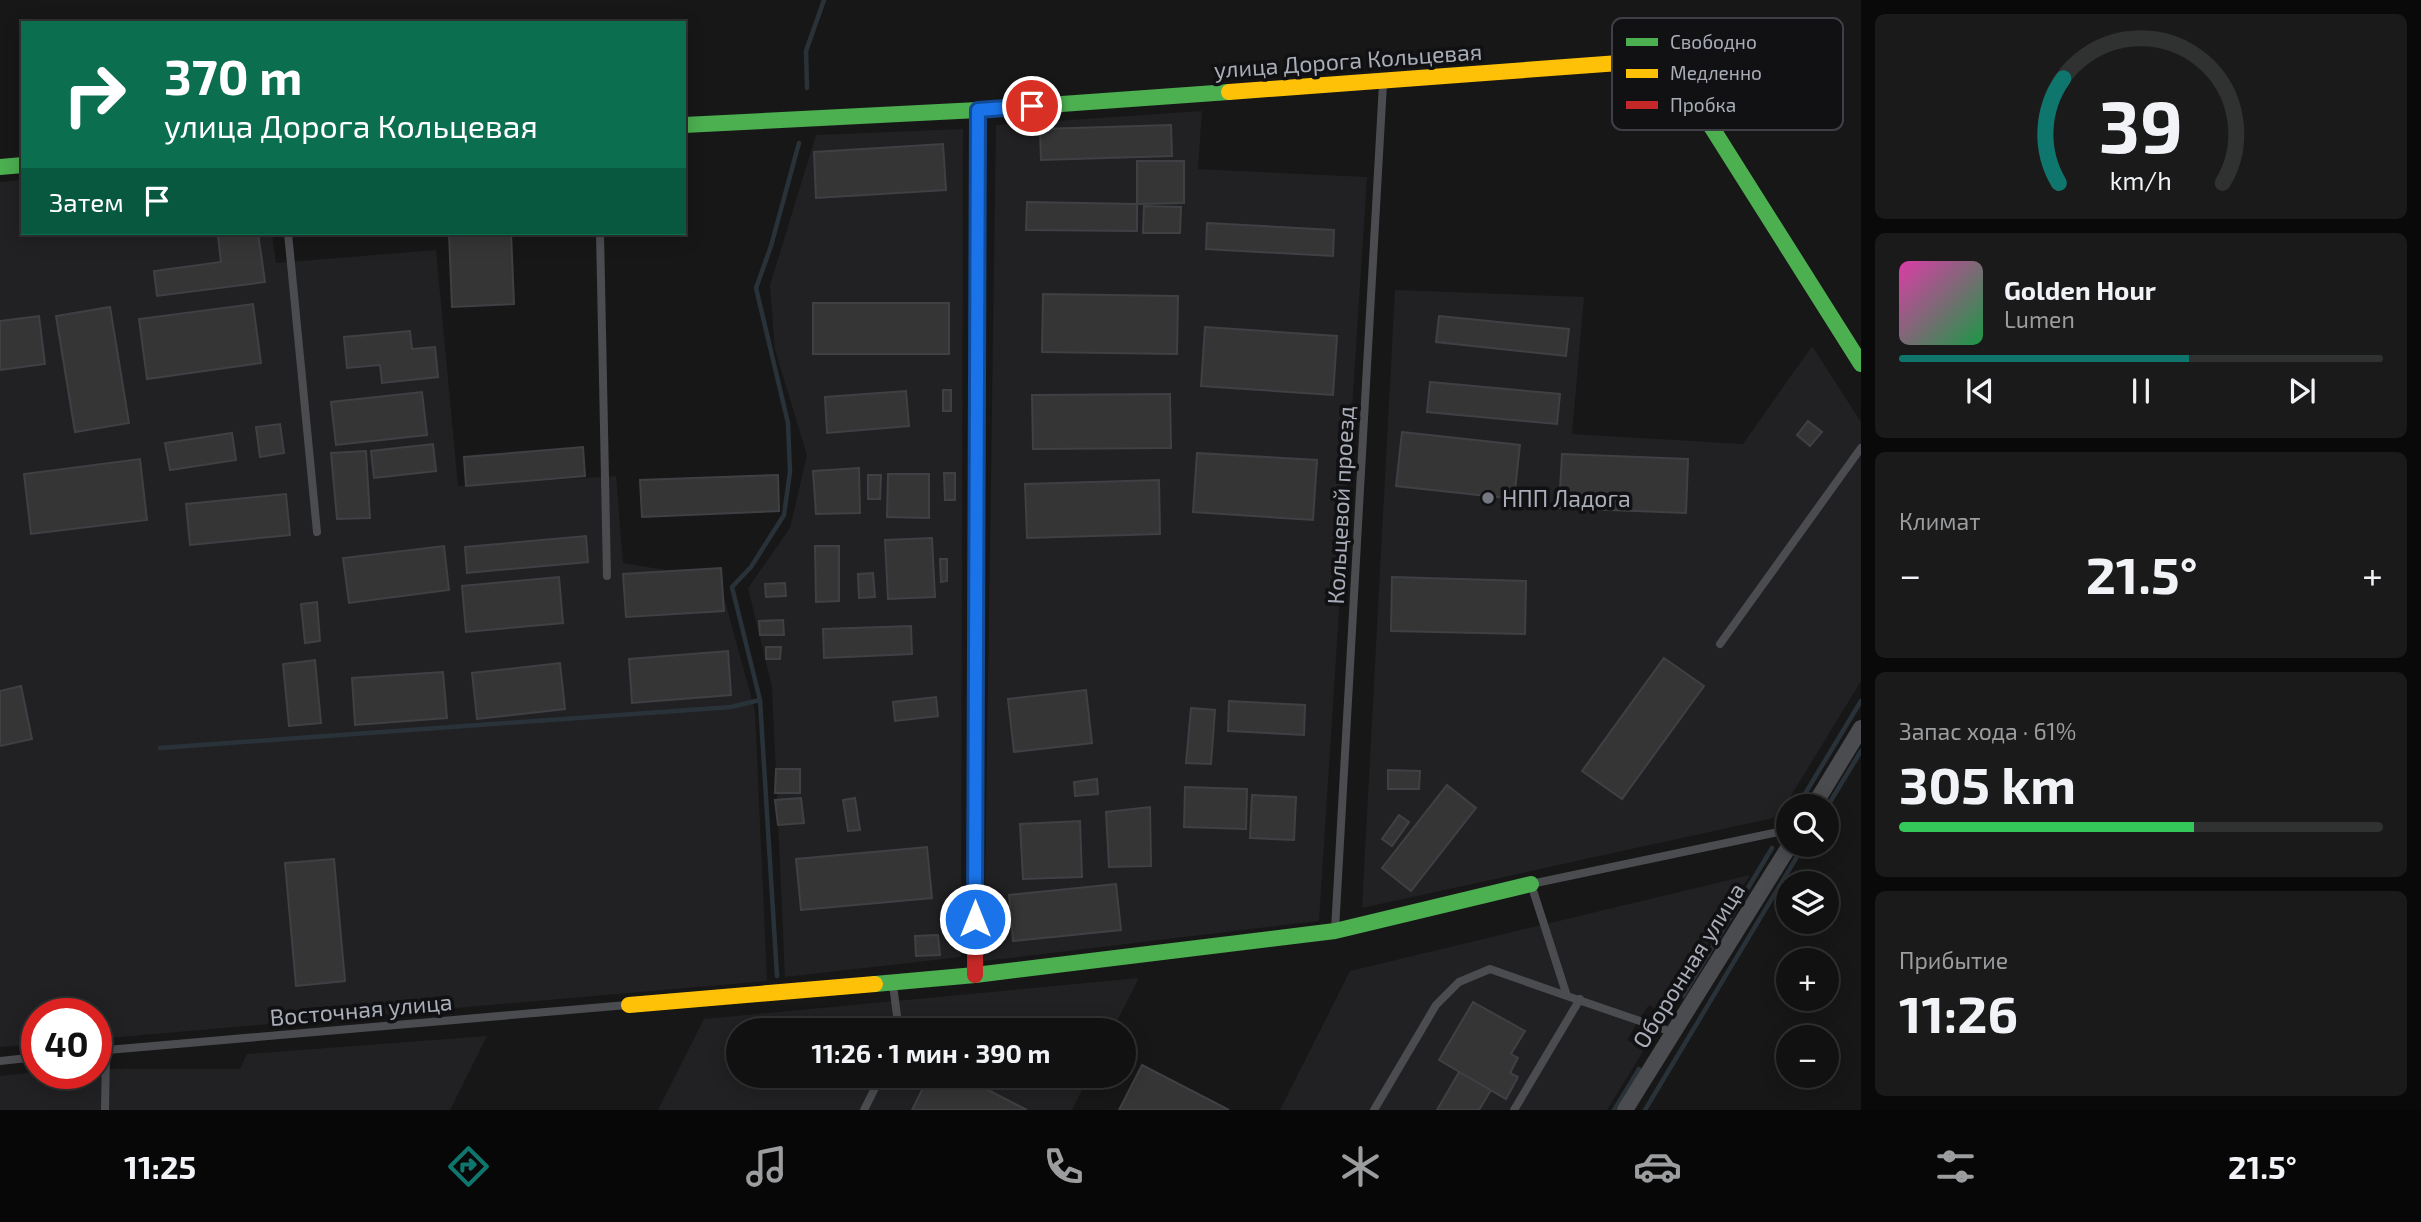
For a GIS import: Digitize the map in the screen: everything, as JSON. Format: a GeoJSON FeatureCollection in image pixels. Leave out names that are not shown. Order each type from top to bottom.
{"type":"FeatureCollection","features":[{"type":"Feature","properties":{"kind":"street","name":"улица Дорога Кольцевая"},"geometry":{"type":"LineString","coordinates":[[686,125],[978,110],[1612,64]]}},
{"type":"Feature","properties":{"kind":"street"},"geometry":{"type":"LineString","coordinates":[[975,975],[978,110]]}},
{"type":"Feature","properties":{"kind":"street","name":"улица Дорога Кольцевая"},"geometry":{"type":"LineString","coordinates":[[1714,130],[1861,364]]}},
{"type":"Feature","properties":{"kind":"street"},"geometry":{"type":"LineString","coordinates":[[0,167],[21,166]]}},
{"type":"Feature","properties":{"kind":"street"},"geometry":{"type":"LineString","coordinates":[[1821,794],[1861,728]]}},
{"type":"Feature","properties":{"kind":"street","name":"Оборонная улица"},"geometry":{"type":"LineString","coordinates":[[1625,1110],[1782,857]]}},
{"type":"Feature","properties":{"kind":"street"},"geometry":{"type":"LineString","coordinates":[[629,1005],[975,975],[1335,931],[1531,884]]}},
{"type":"Feature","properties":{"kind":"lane","name":"Кольцевой проезд"},"geometry":{"type":"LineString","coordinates":[[1335,931],[1383,80]]}},
{"type":"Feature","properties":{"kind":"lane"},"geometry":{"type":"LineString","coordinates":[[288,235],[317,532]]}},
{"type":"Feature","properties":{"kind":"lane"},"geometry":{"type":"LineString","coordinates":[[600,235],[607,576]]}},
{"type":"Feature","properties":{"kind":"lane"},"geometry":{"type":"LineString","coordinates":[[1720,644],[1861,448]]}},
{"type":"Feature","properties":{"kind":"lane"},"geometry":{"type":"LineString","coordinates":[[1567,996],[1531,884],[1776,833]]}},
{"type":"Feature","properties":{"kind":"lane"},"geometry":{"type":"LineString","coordinates":[[1374,1110],[1436,1005],[1459,982],[1490,969],[1672,1032]]}},
{"type":"Feature","properties":{"kind":"lane"},"geometry":{"type":"LineString","coordinates":[[892,982],[897,1018]]}},
{"type":"Feature","properties":{"kind":"lane"},"geometry":{"type":"LineString","coordinates":[[1514,1110],[1580,999]]}},
{"type":"Feature","properties":{"kind":"lane","name":"Восточная улица"},"geometry":{"type":"LineString","coordinates":[[112,1050],[629,1005]]}},
{"type":"Feature","properties":{"kind":"lane"},"geometry":{"type":"LineString","coordinates":[[0,1061],[21,1059]]}},
{"type":"Feature","properties":{"kind":"lane"},"geometry":{"type":"LineString","coordinates":[[864,1110],[875,1088]]}},
{"type":"Feature","properties":{"kind":"lane"},"geometry":{"type":"LineString","coordinates":[[104,1089],[105,1110]]}},
{"type":"Feature","properties":{"kind":"shaded area"},"geometry":{"type":"Polygon","coordinates":[[[1202,111],[1198,169],[1367,177],[1319,921],[984,961],[996,125],[1202,111]]]}},
{"type":"Feature","properties":{"kind":"shaded area"},"geometry":{"type":"Polygon","coordinates":[[[963,129],[961,957],[785,977],[772,687],[748,588],[790,528],[807,455],[775,350],[770,285],[816,135],[963,129]]]}},
{"type":"Feature","properties":{"kind":"shaded area"},"geometry":{"type":"Polygon","coordinates":[[[21,180],[21,235],[272,235],[276,263],[436,250],[458,486],[616,476],[623,563],[719,579],[755,711],[767,981],[112,1038],[112,998],[21,998],[21,1045],[0,1047],[0,182],[21,180]]]}},
{"type":"Feature","properties":{"kind":"shaded area"},"geometry":{"type":"Polygon","coordinates":[[[1395,290],[1584,297],[1572,434],[1743,444],[1812,346],[1861,422],[1861,681],[1792,794],[1776,794],[1776,817],[1362,908],[1395,290]]]}},
{"type":"Feature","properties":{"kind":"shaded area"},"geometry":{"type":"Polygon","coordinates":[[[1750,875],[1665,1014],[1649,1005],[1639,1019],[1627,1040],[1644,1050],[1607,1110],[1280,1110],[1350,971],[1750,875]]]}},
{"type":"Feature","properties":{"kind":"shaded area"},"geometry":{"type":"Polygon","coordinates":[[[1139,978],[1119,1018],[726,1018],[726,1088],[1083,1088],[1072,1110],[658,1110],[704,1019],[1139,978]]]}},
{"type":"Feature","properties":{"kind":"shaded area"},"geometry":{"type":"Polygon","coordinates":[[[487,1036],[450,1110],[0,1110],[0,1076],[21,1074],[21,1089],[112,1089],[112,1069],[240,1069],[247,1054],[487,1036]]]}},
{"type":"Feature","properties":{"kind":"building"},"geometry":{"type":"Polygon","coordinates":[[[1171,125],[1172,156],[1041,160],[1040,129],[1171,125]]]}},
{"type":"Feature","properties":{"kind":"building"},"geometry":{"type":"Polygon","coordinates":[[[943,144],[946,190],[816,198],[814,152],[943,144]]]}},
{"type":"Feature","properties":{"kind":"building"},"geometry":{"type":"Polygon","coordinates":[[[1137,161],[1184,161],[1184,203],[1137,204],[1137,161]]]}},
{"type":"Feature","properties":{"kind":"building"},"geometry":{"type":"Polygon","coordinates":[[[1027,202],[1137,204],[1137,231],[1026,230],[1027,202]]]}},
{"type":"Feature","properties":{"kind":"building"},"geometry":{"type":"Polygon","coordinates":[[[1144,206],[1181,207],[1180,233],[1143,233],[1144,206]]]}},
{"type":"Feature","properties":{"kind":"building"},"geometry":{"type":"Polygon","coordinates":[[[1207,223],[1334,230],[1333,256],[1206,249],[1207,223]]]}},
{"type":"Feature","properties":{"kind":"building"},"geometry":{"type":"Polygon","coordinates":[[[258,235],[265,282],[157,296],[154,271],[221,262],[218,236],[258,235]]]}},
{"type":"Feature","properties":{"kind":"building"},"geometry":{"type":"Polygon","coordinates":[[[449,235],[511,235],[514,304],[452,307],[449,235]]]}},
{"type":"Feature","properties":{"kind":"building"},"geometry":{"type":"Polygon","coordinates":[[[1043,294],[1178,296],[1177,354],[1042,352],[1043,294]]]}},
{"type":"Feature","properties":{"kind":"building"},"geometry":{"type":"Polygon","coordinates":[[[813,303],[949,303],[949,354],[813,354],[813,303]]]}},
{"type":"Feature","properties":{"kind":"building"},"geometry":{"type":"Polygon","coordinates":[[[253,304],[261,363],[147,379],[139,319],[253,304]]]}},
{"type":"Feature","properties":{"kind":"building"},"geometry":{"type":"Polygon","coordinates":[[[110,307],[129,423],[75,432],[56,316],[110,307]]]}},
{"type":"Feature","properties":{"kind":"building"},"geometry":{"type":"Polygon","coordinates":[[[39,316],[45,364],[0,370],[0,321],[39,316]]]}},
{"type":"Feature","properties":{"kind":"building"},"geometry":{"type":"Polygon","coordinates":[[[1439,316],[1569,329],[1566,356],[1436,342],[1439,316]]]}},
{"type":"Feature","properties":{"kind":"building"},"geometry":{"type":"Polygon","coordinates":[[[1205,327],[1337,336],[1333,395],[1201,386],[1205,327]]]}},
{"type":"Feature","properties":{"kind":"building"},"geometry":{"type":"Polygon","coordinates":[[[410,331],[412,349],[435,347],[438,377],[382,383],[380,365],[347,368],[344,337],[410,331]]]}},
{"type":"Feature","properties":{"kind":"building"},"geometry":{"type":"Polygon","coordinates":[[[1430,382],[1560,394],[1557,424],[1427,412],[1430,382]]]}},
{"type":"Feature","properties":{"kind":"building"},"geometry":{"type":"Polygon","coordinates":[[[943,390],[951,390],[951,411],[943,411],[943,390]]]}},
{"type":"Feature","properties":{"kind":"building"},"geometry":{"type":"Polygon","coordinates":[[[906,391],[909,426],[827,433],[825,397],[906,391]]]}},
{"type":"Feature","properties":{"kind":"building"},"geometry":{"type":"Polygon","coordinates":[[[422,392],[427,435],[336,445],[331,402],[422,392]]]}},
{"type":"Feature","properties":{"kind":"building"},"geometry":{"type":"Polygon","coordinates":[[[1170,394],[1171,448],[1033,449],[1032,395],[1170,394]]]}},
{"type":"Feature","properties":{"kind":"building"},"geometry":{"type":"Polygon","coordinates":[[[1808,421],[1822,432],[1810,446],[1797,435],[1808,421]]]}},
{"type":"Feature","properties":{"kind":"building"},"geometry":{"type":"Polygon","coordinates":[[[280,424],[284,453],[260,457],[256,427],[280,424]]]}},
{"type":"Feature","properties":{"kind":"building"},"geometry":{"type":"Polygon","coordinates":[[[1402,432],[1520,445],[1514,499],[1396,486],[1402,432]]]}},
{"type":"Feature","properties":{"kind":"building"},"geometry":{"type":"Polygon","coordinates":[[[232,433],[236,460],[170,470],[165,443],[232,433]]]}},
{"type":"Feature","properties":{"kind":"building"},"geometry":{"type":"Polygon","coordinates":[[[433,444],[436,471],[374,478],[371,451],[433,444]]]}},
{"type":"Feature","properties":{"kind":"building"},"geometry":{"type":"Polygon","coordinates":[[[583,447],[585,476],[466,486],[464,457],[583,447]]]}},
{"type":"Feature","properties":{"kind":"building"},"geometry":{"type":"Polygon","coordinates":[[[366,451],[370,518],[337,519],[331,453],[366,451]]]}},
{"type":"Feature","properties":{"kind":"building"},"geometry":{"type":"Polygon","coordinates":[[[1197,453],[1317,460],[1313,520],[1193,512],[1197,453]]]}},
{"type":"Feature","properties":{"kind":"building"},"geometry":{"type":"Polygon","coordinates":[[[1562,454],[1688,459],[1686,513],[1559,508],[1562,454]]]}},
{"type":"Feature","properties":{"kind":"building"},"geometry":{"type":"Polygon","coordinates":[[[140,459],[147,520],[31,534],[24,474],[140,459]]]}},
{"type":"Feature","properties":{"kind":"building"},"geometry":{"type":"Polygon","coordinates":[[[859,468],[860,513],[816,514],[813,471],[859,468]]]}},
{"type":"Feature","properties":{"kind":"building"},"geometry":{"type":"Polygon","coordinates":[[[944,473],[955,473],[955,500],[945,500],[944,473]]]}},
{"type":"Feature","properties":{"kind":"building"},"geometry":{"type":"Polygon","coordinates":[[[888,474],[929,474],[929,518],[887,517],[888,474]]]}},
{"type":"Feature","properties":{"kind":"building"},"geometry":{"type":"Polygon","coordinates":[[[778,475],[779,511],[642,517],[640,480],[778,475]]]}},
{"type":"Feature","properties":{"kind":"building"},"geometry":{"type":"Polygon","coordinates":[[[868,475],[881,475],[880,499],[868,499],[868,475]]]}},
{"type":"Feature","properties":{"kind":"building"},"geometry":{"type":"Polygon","coordinates":[[[1159,480],[1160,534],[1027,538],[1025,484],[1159,480]]]}},
{"type":"Feature","properties":{"kind":"building"},"geometry":{"type":"Polygon","coordinates":[[[286,494],[290,535],[190,545],[186,504],[286,494]]]}},
{"type":"Feature","properties":{"kind":"building"},"geometry":{"type":"Polygon","coordinates":[[[586,536],[588,562],[467,573],[465,547],[586,536]]]}},
{"type":"Feature","properties":{"kind":"building"},"geometry":{"type":"Polygon","coordinates":[[[932,538],[935,597],[888,599],[885,540],[932,538]]]}},
{"type":"Feature","properties":{"kind":"building"},"geometry":{"type":"Polygon","coordinates":[[[444,546],[449,590],[349,603],[343,558],[444,546]]]}},
{"type":"Feature","properties":{"kind":"building"},"geometry":{"type":"Polygon","coordinates":[[[815,546],[839,546],[839,601],[816,602],[815,546]]]}},
{"type":"Feature","properties":{"kind":"building"},"geometry":{"type":"Polygon","coordinates":[[[940,559],[947,559],[947,581],[941,582],[940,559]]]}},
{"type":"Feature","properties":{"kind":"building"},"geometry":{"type":"Polygon","coordinates":[[[721,568],[724,611],[626,617],[623,574],[721,568]]]}},
{"type":"Feature","properties":{"kind":"building"},"geometry":{"type":"Polygon","coordinates":[[[873,573],[875,597],[859,598],[858,574],[873,573]]]}},
{"type":"Feature","properties":{"kind":"building"},"geometry":{"type":"Polygon","coordinates":[[[559,577],[563,623],[466,632],[462,586],[559,577]]]}},
{"type":"Feature","properties":{"kind":"building"},"geometry":{"type":"Polygon","coordinates":[[[1392,577],[1526,581],[1525,634],[1391,631],[1392,577]]]}},
{"type":"Feature","properties":{"kind":"building"},"geometry":{"type":"Polygon","coordinates":[[[785,583],[786,596],[766,597],[765,584],[785,583]]]}},
{"type":"Feature","properties":{"kind":"building"},"geometry":{"type":"Polygon","coordinates":[[[317,602],[320,641],[305,643],[301,604],[317,602]]]}},
{"type":"Feature","properties":{"kind":"building"},"geometry":{"type":"Polygon","coordinates":[[[783,620],[784,635],[760,635],[759,621],[783,620]]]}},
{"type":"Feature","properties":{"kind":"building"},"geometry":{"type":"Polygon","coordinates":[[[911,626],[912,654],[824,658],[823,629],[911,626]]]}},
{"type":"Feature","properties":{"kind":"building"},"geometry":{"type":"Polygon","coordinates":[[[766,647],[781,647],[780,659],[766,659],[766,647]]]}},
{"type":"Feature","properties":{"kind":"building"},"geometry":{"type":"Polygon","coordinates":[[[728,651],[731,695],[632,703],[629,659],[728,651]]]}},
{"type":"Feature","properties":{"kind":"building"},"geometry":{"type":"Polygon","coordinates":[[[1664,658],[1704,686],[1622,799],[1582,771],[1664,658]]]}},
{"type":"Feature","properties":{"kind":"building"},"geometry":{"type":"Polygon","coordinates":[[[315,660],[321,723],[289,726],[283,664],[315,660]]]}},
{"type":"Feature","properties":{"kind":"building"},"geometry":{"type":"Polygon","coordinates":[[[560,663],[565,709],[477,719],[472,673],[560,663]]]}},
{"type":"Feature","properties":{"kind":"building"},"geometry":{"type":"Polygon","coordinates":[[[443,672],[447,718],[355,725],[352,678],[443,672]]]}},
{"type":"Feature","properties":{"kind":"building"},"geometry":{"type":"Polygon","coordinates":[[[21,686],[32,739],[0,746],[0,691],[21,686]]]}},
{"type":"Feature","properties":{"kind":"building"},"geometry":{"type":"Polygon","coordinates":[[[1086,690],[1092,743],[1014,752],[1008,699],[1086,690]]]}},
{"type":"Feature","properties":{"kind":"building"},"geometry":{"type":"Polygon","coordinates":[[[936,697],[938,716],[895,721],[893,702],[936,697]]]}},
{"type":"Feature","properties":{"kind":"building"},"geometry":{"type":"Polygon","coordinates":[[[1229,701],[1305,705],[1304,735],[1228,731],[1229,701]]]}},
{"type":"Feature","properties":{"kind":"building"},"geometry":{"type":"Polygon","coordinates":[[[1191,708],[1215,710],[1211,764],[1186,763],[1191,708]]]}},
{"type":"Feature","properties":{"kind":"building"},"geometry":{"type":"Polygon","coordinates":[[[776,769],[800,769],[800,793],[775,793],[776,769]]]}},
{"type":"Feature","properties":{"kind":"building"},"geometry":{"type":"Polygon","coordinates":[[[1388,770],[1420,771],[1419,789],[1388,789],[1388,770]]]}},
{"type":"Feature","properties":{"kind":"building"},"geometry":{"type":"Polygon","coordinates":[[[1097,779],[1098,794],[1075,796],[1074,782],[1097,779]]]}},
{"type":"Feature","properties":{"kind":"building"},"geometry":{"type":"Polygon","coordinates":[[[1447,785],[1476,808],[1411,891],[1382,868],[1447,785]]]}},
{"type":"Feature","properties":{"kind":"building"},"geometry":{"type":"Polygon","coordinates":[[[1185,787],[1247,789],[1246,829],[1184,827],[1185,787]]]}},
{"type":"Feature","properties":{"kind":"building"},"geometry":{"type":"Polygon","coordinates":[[[1252,795],[1296,797],[1294,840],[1250,838],[1252,795]]]}},
{"type":"Feature","properties":{"kind":"building"},"geometry":{"type":"Polygon","coordinates":[[[801,798],[804,823],[778,825],[775,800],[801,798]]]}},
{"type":"Feature","properties":{"kind":"building"},"geometry":{"type":"Polygon","coordinates":[[[855,798],[860,830],[848,831],[843,800],[855,798]]]}},
{"type":"Feature","properties":{"kind":"building"},"geometry":{"type":"Polygon","coordinates":[[[1150,807],[1151,866],[1109,867],[1106,812],[1150,807]]]}},
{"type":"Feature","properties":{"kind":"building"},"geometry":{"type":"Polygon","coordinates":[[[1399,815],[1409,822],[1392,846],[1382,839],[1399,815]]]}},
{"type":"Feature","properties":{"kind":"building"},"geometry":{"type":"Polygon","coordinates":[[[1080,821],[1082,877],[1023,879],[1020,824],[1080,821]]]}},
{"type":"Feature","properties":{"kind":"building"},"geometry":{"type":"Polygon","coordinates":[[[927,847],[932,898],[801,910],[796,859],[927,847]]]}},
{"type":"Feature","properties":{"kind":"building"},"geometry":{"type":"Polygon","coordinates":[[[334,859],[345,981],[296,986],[285,863],[334,859]]]}},
{"type":"Feature","properties":{"kind":"building"},"geometry":{"type":"Polygon","coordinates":[[[1116,884],[1121,930],[1013,941],[1009,895],[1116,884]]]}},
{"type":"Feature","properties":{"kind":"building"},"geometry":{"type":"Polygon","coordinates":[[[938,935],[940,955],[916,956],[915,936],[938,935]]]}},
{"type":"Feature","properties":{"kind":"building"},"geometry":{"type":"Polygon","coordinates":[[[1473,1002],[1525,1031],[1511,1054],[1518,1058],[1510,1073],[1518,1077],[1506,1099],[1439,1060],[1473,1002]]]}},
{"type":"Feature","properties":{"kind":"building"},"geometry":{"type":"Polygon","coordinates":[[[1142,1065],[1229,1110],[1119,1110],[1130,1088],[1136,1088],[1136,1077],[1142,1065]]]}},
{"type":"Feature","properties":{"kind":"building"},"geometry":{"type":"Polygon","coordinates":[[[1459,1072],[1491,1090],[1479,1110],[1437,1110],[1459,1072]]]}},
{"type":"Feature","properties":{"kind":"building"},"geometry":{"type":"Polygon","coordinates":[[[923,1088],[984,1088],[1027,1110],[912,1110],[923,1088]]]}},
{"type":"Feature","properties":{"kind":"waterway"},"geometry":{"type":"LineString","coordinates":[[807,88],[806,51],[824,0]]}},
{"type":"Feature","properties":{"kind":"waterway"},"geometry":{"type":"LineString","coordinates":[[760,700],[732,587],[751,567],[784,515],[790,472],[788,423],[756,288],[771,246],[799,143]]}},
{"type":"Feature","properties":{"kind":"waterway"},"geometry":{"type":"LineString","coordinates":[[160,748],[731,707],[760,700],[777,976]]}},
{"type":"Feature","properties":{"kind":"waterway"},"geometry":{"type":"LineString","coordinates":[[1805,794],[1861,701]]}},
{"type":"Feature","properties":{"kind":"waterway"},"geometry":{"type":"LineString","coordinates":[[1835,794],[1861,751]]}},
{"type":"Feature","properties":{"kind":"waterway"},"geometry":{"type":"LineString","coordinates":[[1683,996],[1772,848]]}},
{"type":"Feature","properties":{"kind":"waterway"},"geometry":{"type":"LineString","coordinates":[[1645,1110],[1797,857]]}},
{"type":"Feature","properties":{"kind":"waterway"},"geometry":{"type":"LineString","coordinates":[[1614,1110],[1639,1069]]}},
{"type":"Feature","properties":{"kind":"traffic: fast"},"geometry":{"type":"LineString","coordinates":[[686,125],[978,110],[1229,92]]}},
{"type":"Feature","properties":{"kind":"traffic: fast"},"geometry":{"type":"LineString","coordinates":[[976,704],[978,110]]}},
{"type":"Feature","properties":{"kind":"traffic: fast"},"geometry":{"type":"LineString","coordinates":[[1713,130],[1861,364]]}},
{"type":"Feature","properties":{"kind":"traffic: fast"},"geometry":{"type":"LineString","coordinates":[[0,167],[21,165]]}},
{"type":"Feature","properties":{"kind":"traffic: fast"},"geometry":{"type":"LineString","coordinates":[[875,984],[975,975],[1335,931],[1531,884]]}},
{"type":"Feature","properties":{"kind":"traffic: slow"},"geometry":{"type":"LineString","coordinates":[[1229,92],[1612,64]]}},
{"type":"Feature","properties":{"kind":"traffic: slow"},"geometry":{"type":"LineString","coordinates":[[629,1005],[875,984]]}},
{"type":"Feature","properties":{"kind":"traffic: jam"},"geometry":{"type":"LineString","coordinates":[[975,975],[976,704]]}},
{"type":"Feature","properties":{"kind":"place","name":"НПП Ладога"},"geometry":{"type":"Point","coordinates":[1488,498]}},
{"type":"Feature","properties":{"kind":"route"},"geometry":{"type":"LineString","coordinates":[[975,919],[978,110],[1032,106]]}}]}
